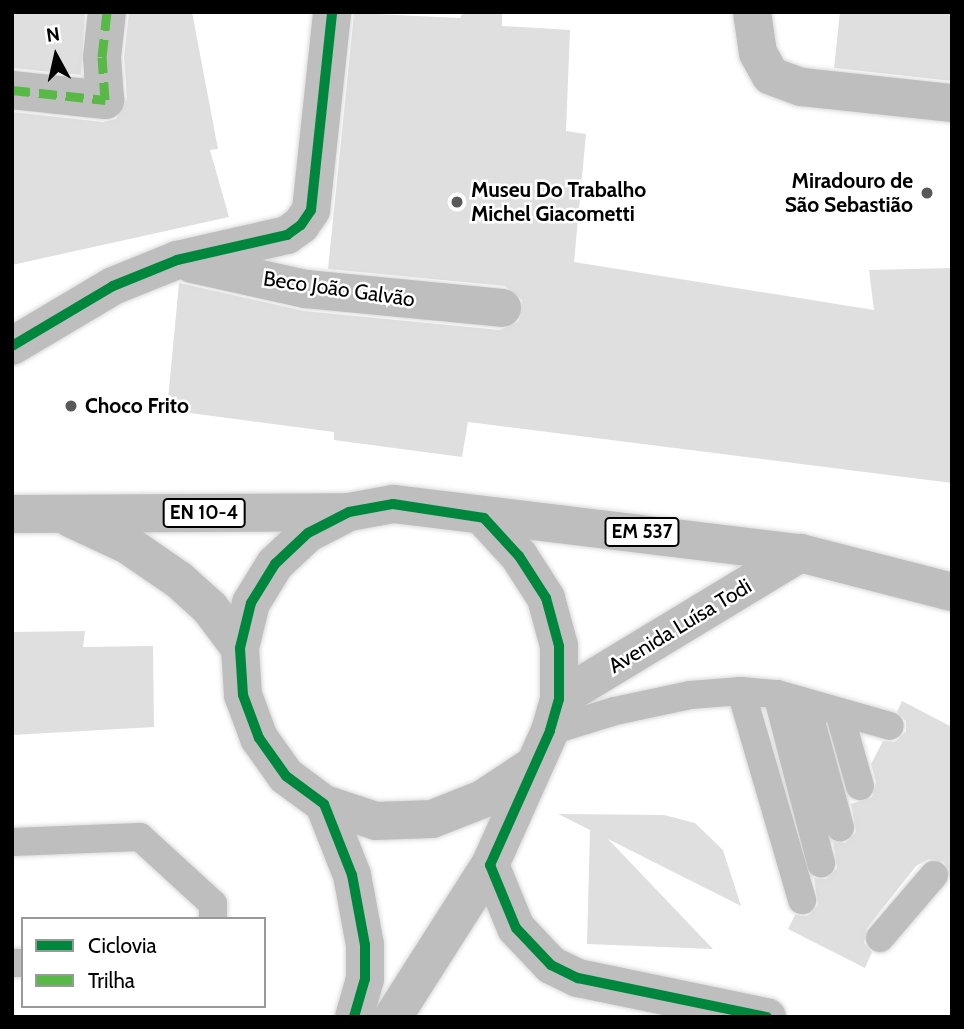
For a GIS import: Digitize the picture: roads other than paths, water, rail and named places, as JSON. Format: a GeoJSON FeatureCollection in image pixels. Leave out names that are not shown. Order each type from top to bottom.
{"type":"FeatureCollection","features":[{"type":"Feature","properties":{"kind":"main road"},"geometry":{"type":"LineString","coordinates":[[12,90],[105,100],[102,57],[107,12]]}},
{"type":"Feature","properties":{"kind":"main road"},"geometry":{"type":"LineString","coordinates":[[12,346],[113,286],[177,260],[287,235],[311,210],[332,12]]}},
{"type":"Feature","properties":{"kind":"main road"},"geometry":{"type":"LineString","coordinates":[[752,12],[758,53],[771,76],[802,87],[952,103]]}},
{"type":"Feature","properties":{"kind":"main road","name":"Beco João Galvão"},"geometry":{"type":"LineString","coordinates":[[177,260],[306,289],[502,308]]}},
{"type":"Feature","properties":{"kind":"main road","name":"Avenida Luísa Todi"},"geometry":{"type":"LineString","coordinates":[[349,512],[393,504],[484,518],[686,537],[800,553],[952,592]]}},
{"type":"Feature","properties":{"kind":"main road"},"geometry":{"type":"LineString","coordinates":[[349,512],[308,533],[275,564],[251,603],[240,648],[243,695],[259,738],[286,776],[324,804],[376,821],[432,819],[483,799],[531,767]]}},
{"type":"Feature","properties":{"kind":"main road","name":"EN 10-4"},"geometry":{"type":"LineString","coordinates":[[12,514],[349,512]]}},
{"type":"Feature","properties":{"kind":"main road","name":"EN 10-4"},"geometry":{"type":"LineString","coordinates":[[58,513],[128,545],[179,580],[210,608],[240,648]]}},
{"type":"Feature","properties":{"kind":"main road"},"geometry":{"type":"LineString","coordinates":[[393,1017],[490,865],[554,715],[559,646],[546,598],[519,556],[484,518]]}},
{"type":"Feature","properties":{"kind":"main road","name":"Avenida Luísa Todi"},"geometry":{"type":"LineString","coordinates":[[554,715],[800,553]]}},
{"type":"Feature","properties":{"kind":"main road"},"geometry":{"type":"LineString","coordinates":[[324,804],[352,874],[365,945],[365,979],[354,1017]]}},
{"type":"Feature","properties":{"kind":"main road"},"geometry":{"type":"LineString","coordinates":[[490,865],[516,928],[551,965],[578,978],[766,1017]]}},
{"type":"Feature","properties":{"kind":"lane"},"geometry":{"type":"LineString","coordinates":[[554,715],[615,710],[690,695],[741,691],[777,694],[890,726]]}},
{"type":"Feature","properties":{"kind":"lane"},"geometry":{"type":"LineString","coordinates":[[741,691],[802,900]]}},
{"type":"Feature","properties":{"kind":"lane"},"geometry":{"type":"LineString","coordinates":[[777,694],[821,863]]}},
{"type":"Feature","properties":{"kind":"lane"},"geometry":{"type":"LineString","coordinates":[[806,703],[839,827]]}},
{"type":"Feature","properties":{"kind":"lane"},"geometry":{"type":"LineString","coordinates":[[839,712],[860,786]]}},
{"type":"Feature","properties":{"kind":"lane"},"geometry":{"type":"LineString","coordinates":[[12,842],[140,837],[213,904],[213,917]]}},
{"type":"Feature","properties":{"kind":"lane"},"geometry":{"type":"LineString","coordinates":[[880,938],[934,875]]}},
{"type":"Feature","properties":{"kind":"place","name":"Miradouro de São Sebastião"},"geometry":{"type":"Point","coordinates":[927,193]}},
{"type":"Feature","properties":{"kind":"place","name":"Museu Do Trabalho Michel Giacometti"},"geometry":{"type":"Point","coordinates":[457,202]}},
{"type":"Feature","properties":{"kind":"place","name":"Choco Frito"},"geometry":{"type":"Point","coordinates":[71,406]}}]}
